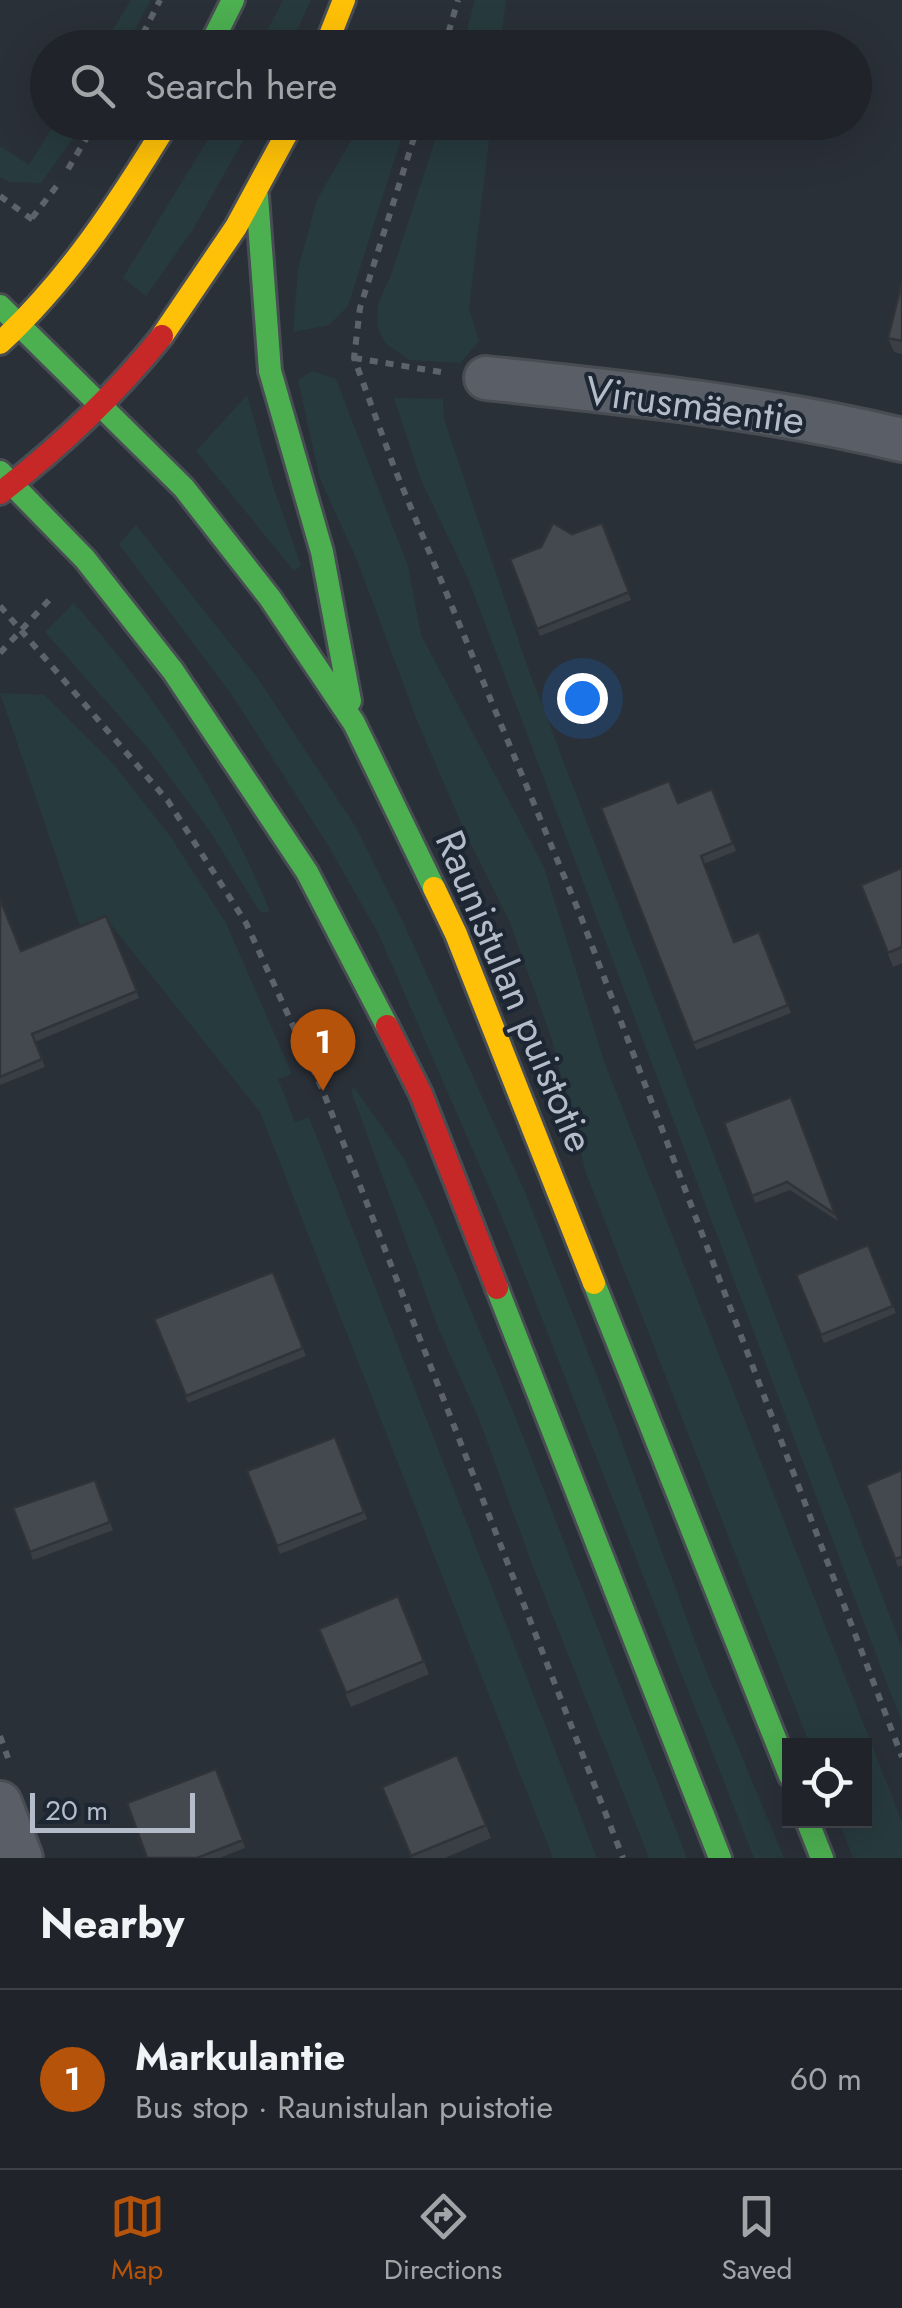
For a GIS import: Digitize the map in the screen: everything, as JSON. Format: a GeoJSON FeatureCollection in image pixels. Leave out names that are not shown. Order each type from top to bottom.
{"type":"FeatureCollection","features":[{"type":"Feature","properties":{"kind":"main road"},"geometry":{"type":"LineString","coordinates":[[217,30],[233,0]]}},
{"type":"Feature","properties":{"kind":"main road"},"geometry":{"type":"LineString","coordinates":[[332,30],[344,0]]}},
{"type":"Feature","properties":{"kind":"main road"},"geometry":{"type":"LineString","coordinates":[[0,343],[20,326],[87,248],[156,140]]}},
{"type":"Feature","properties":{"kind":"main road"},"geometry":{"type":"LineString","coordinates":[[284,140],[257,196],[203,282],[104,408],[4,483],[84,558],[173,671],[298,858],[360,970],[421,1094],[720,1858]]}},
{"type":"Feature","properties":{"kind":"main road"},"geometry":{"type":"LineString","coordinates":[[257,196],[270,370],[322,552],[354,723]]}},
{"type":"Feature","properties":{"kind":"main road","name":"Raunistulan puistotie"},"geometry":{"type":"LineString","coordinates":[[0,306],[184,488],[270,598],[354,723],[462,949],[782,1756]]}},
{"type":"Feature","properties":{"kind":"main road"},"geometry":{"type":"LineString","coordinates":[[810,1828],[822,1858]]}},
{"type":"Feature","properties":{"kind":"street","name":"Virusmäentie"},"geometry":{"type":"LineString","coordinates":[[486,378],[677,398],[902,440]]}},
{"type":"Feature","properties":{"kind":"street"},"geometry":{"type":"LineString","coordinates":[[0,1803],[20,1858]]}},
{"type":"Feature","properties":{"kind":"path"},"geometry":{"type":"LineString","coordinates":[[145,30],[160,0]]}},
{"type":"Feature","properties":{"kind":"path"},"geometry":{"type":"LineString","coordinates":[[449,30],[458,0]]}},
{"type":"Feature","properties":{"kind":"path"},"geometry":{"type":"LineString","coordinates":[[0,196],[32,218],[85,140]]}},
{"type":"Feature","properties":{"kind":"path"},"geometry":{"type":"LineString","coordinates":[[413,140],[360,308],[354,358],[380,432],[580,918],[902,1757]]}},
{"type":"Feature","properties":{"kind":"path"},"geometry":{"type":"LineString","coordinates":[[354,358],[486,378]]}},
{"type":"Feature","properties":{"kind":"path"},"geometry":{"type":"LineString","coordinates":[[0,654],[57,590]]}},
{"type":"Feature","properties":{"kind":"path"},"geometry":{"type":"LineString","coordinates":[[0,606],[168,801],[220,879],[269,970],[323,1091],[623,1858]]}},
{"type":"Feature","properties":{"kind":"green space"},"geometry":{"type":"Polygon","coordinates":[[[131,0],[151,0],[134,30],[112,30],[131,0]]]}},
{"type":"Feature","properties":{"kind":"green space"},"geometry":{"type":"Polygon","coordinates":[[[283,0],[311,0],[297,30],[268,30],[283,0]]]}},
{"type":"Feature","properties":{"kind":"green space"},"geometry":{"type":"Polygon","coordinates":[[[475,0],[506,0],[502,30],[467,30],[475,0]]]}},
{"type":"Feature","properties":{"kind":"green space"},"geometry":{"type":"Polygon","coordinates":[[[44,140],[72,140],[41,183],[10,182],[0,177],[0,146],[29,165],[44,140]]]}},
{"type":"Feature","properties":{"kind":"green space"},"geometry":{"type":"Polygon","coordinates":[[[208,140],[243,140],[192,231],[146,296],[123,278],[208,140]]]}},
{"type":"Feature","properties":{"kind":"green space"},"geometry":{"type":"Polygon","coordinates":[[[351,140],[401,140],[348,306],[329,325],[293,332],[298,269],[317,200],[351,140]]]}},
{"type":"Feature","properties":{"kind":"green space"},"geometry":{"type":"Polygon","coordinates":[[[435,140],[489,140],[469,308],[479,341],[460,363],[410,360],[385,343],[377,325],[378,304],[435,140]]]}},
{"type":"Feature","properties":{"kind":"green space"},"geometry":{"type":"Polygon","coordinates":[[[312,371],[336,379],[408,566],[421,635],[544,867],[604,1061],[869,1738],[807,1738],[586,1173],[552,1040],[509,920],[464,830],[418,723],[357,560],[320,479],[298,380],[312,371]]]}},
{"type":"Feature","properties":{"kind":"green space"},"geometry":{"type":"Polygon","coordinates":[[[247,395],[301,566],[294,571],[196,451],[247,395]]]}},
{"type":"Feature","properties":{"kind":"green space"},"geometry":{"type":"Polygon","coordinates":[[[394,398],[443,399],[444,419],[529,671],[902,1648],[902,1723],[469,581],[421,480],[394,398]]]}},
{"type":"Feature","properties":{"kind":"green space"},"geometry":{"type":"Polygon","coordinates":[[[136,525],[259,680],[357,829],[404,924],[525,1192],[703,1663],[784,1858],[754,1858],[502,1217],[379,935],[328,845],[234,698],[119,544],[136,525]]]}},
{"type":"Feature","properties":{"kind":"green space"},"geometry":{"type":"Polygon","coordinates":[[[74,603],[133,675],[185,749],[230,826],[270,911],[263,913],[258,909],[211,833],[151,752],[45,632],[74,603]]]}},
{"type":"Feature","properties":{"kind":"green space"},"geometry":{"type":"Polygon","coordinates":[[[0,693],[44,695],[115,766],[170,836],[226,923],[292,1074],[278,1079],[295,1122],[309,1117],[597,1858],[553,1858],[260,1112],[109,922],[81,929],[0,693]]]}},
{"type":"Feature","properties":{"kind":"green space"},"geometry":{"type":"Polygon","coordinates":[[[354,1087],[403,1157],[432,1217],[515,1416],[687,1858],[649,1858],[479,1419],[439,1330],[351,1091],[354,1087]]]}},
{"type":"Feature","properties":{"kind":"green space"},"geometry":{"type":"Polygon","coordinates":[[[872,1745],[902,1822],[902,1858],[853,1858],[842,1828],[872,1828],[872,1745]]]}},
{"type":"Feature","properties":{"kind":"building"},"geometry":{"type":"Polygon","coordinates":[[[902,282],[902,341],[888,338],[902,282]]]}},
{"type":"Feature","properties":{"kind":"building"},"geometry":{"type":"Polygon","coordinates":[[[553,523],[572,534],[602,523],[629,592],[537,629],[510,559],[541,547],[553,523]]]}},
{"type":"Feature","properties":{"kind":"building"},"geometry":{"type":"Polygon","coordinates":[[[669,781],[678,803],[712,789],[733,843],[701,856],[734,942],[759,932],[788,1005],[693,1043],[601,808],[669,781]]]}},
{"type":"Feature","properties":{"kind":"building"},"geometry":{"type":"Polygon","coordinates":[[[902,868],[902,947],[888,953],[861,885],[902,868]]]}},
{"type":"Feature","properties":{"kind":"building"},"geometry":{"type":"Polygon","coordinates":[[[0,899],[21,951],[106,916],[137,991],[32,1034],[42,1059],[0,1077],[0,899]]]}},
{"type":"Feature","properties":{"kind":"building"},"geometry":{"type":"Polygon","coordinates":[[[791,1097],[835,1214],[787,1182],[752,1196],[724,1123],[791,1097]]]}},
{"type":"Feature","properties":{"kind":"building"},"geometry":{"type":"Polygon","coordinates":[[[868,1245],[893,1306],[821,1335],[796,1275],[868,1245]]]}},
{"type":"Feature","properties":{"kind":"building"},"geometry":{"type":"Polygon","coordinates":[[[273,1272],[303,1348],[186,1396],[154,1319],[273,1272]]]}},
{"type":"Feature","properties":{"kind":"building"},"geometry":{"type":"Polygon","coordinates":[[[335,1437],[364,1512],[277,1546],[247,1471],[335,1437]]]}},
{"type":"Feature","properties":{"kind":"building"},"geometry":{"type":"Polygon","coordinates":[[[902,1470],[902,1557],[895,1559],[866,1485],[902,1470]]]}},
{"type":"Feature","properties":{"kind":"building"},"geometry":{"type":"Polygon","coordinates":[[[95,1480],[110,1522],[30,1552],[13,1508],[95,1480]]]}},
{"type":"Feature","properties":{"kind":"building"},"geometry":{"type":"Polygon","coordinates":[[[398,1596],[424,1661],[346,1693],[319,1629],[398,1596]]]}},
{"type":"Feature","properties":{"kind":"building"},"geometry":{"type":"Polygon","coordinates":[[[457,1755],[486,1825],[411,1856],[382,1787],[457,1755]]]}},
{"type":"Feature","properties":{"kind":"building"},"geometry":{"type":"Polygon","coordinates":[[[216,1769],[243,1840],[197,1858],[147,1858],[127,1803],[216,1769]]]}},
{"type":"Feature","properties":{"kind":"traffic: fast"},"geometry":{"type":"LineString","coordinates":[[218,30],[233,0]]}},
{"type":"Feature","properties":{"kind":"traffic: fast"},"geometry":{"type":"LineString","coordinates":[[257,196],[270,371],[322,552],[350,701]]}},
{"type":"Feature","properties":{"kind":"traffic: fast"},"geometry":{"type":"LineString","coordinates":[[0,306],[184,488],[270,598],[354,723],[434,888]]}},
{"type":"Feature","properties":{"kind":"traffic: fast"},"geometry":{"type":"LineString","coordinates":[[0,472],[85,559],[173,671],[307,872],[387,1026]]}},
{"type":"Feature","properties":{"kind":"traffic: fast"},"geometry":{"type":"LineString","coordinates":[[594,1283],[782,1756]]}},
{"type":"Feature","properties":{"kind":"traffic: fast"},"geometry":{"type":"LineString","coordinates":[[497,1288],[720,1858]]}},
{"type":"Feature","properties":{"kind":"traffic: fast"},"geometry":{"type":"LineString","coordinates":[[810,1828],[822,1858]]}},
{"type":"Feature","properties":{"kind":"traffic: slow"},"geometry":{"type":"LineString","coordinates":[[332,30],[344,0]]}},
{"type":"Feature","properties":{"kind":"traffic: slow"},"geometry":{"type":"LineString","coordinates":[[0,343],[48,293],[92,238],[157,140]]}},
{"type":"Feature","properties":{"kind":"traffic: slow"},"geometry":{"type":"LineString","coordinates":[[162,336],[236,227],[283,140]]}},
{"type":"Feature","properties":{"kind":"traffic: slow"},"geometry":{"type":"LineString","coordinates":[[434,888],[456,934],[594,1283]]}},
{"type":"Feature","properties":{"kind":"traffic: jam"},"geometry":{"type":"LineString","coordinates":[[0,493],[86,419],[162,336]]}},
{"type":"Feature","properties":{"kind":"traffic: jam"},"geometry":{"type":"LineString","coordinates":[[387,1026],[421,1094],[497,1288]]}},
{"type":"Feature","properties":{"kind":"place","name":"Markulantie"},"geometry":{"type":"Point","coordinates":[323,1091]}}]}
